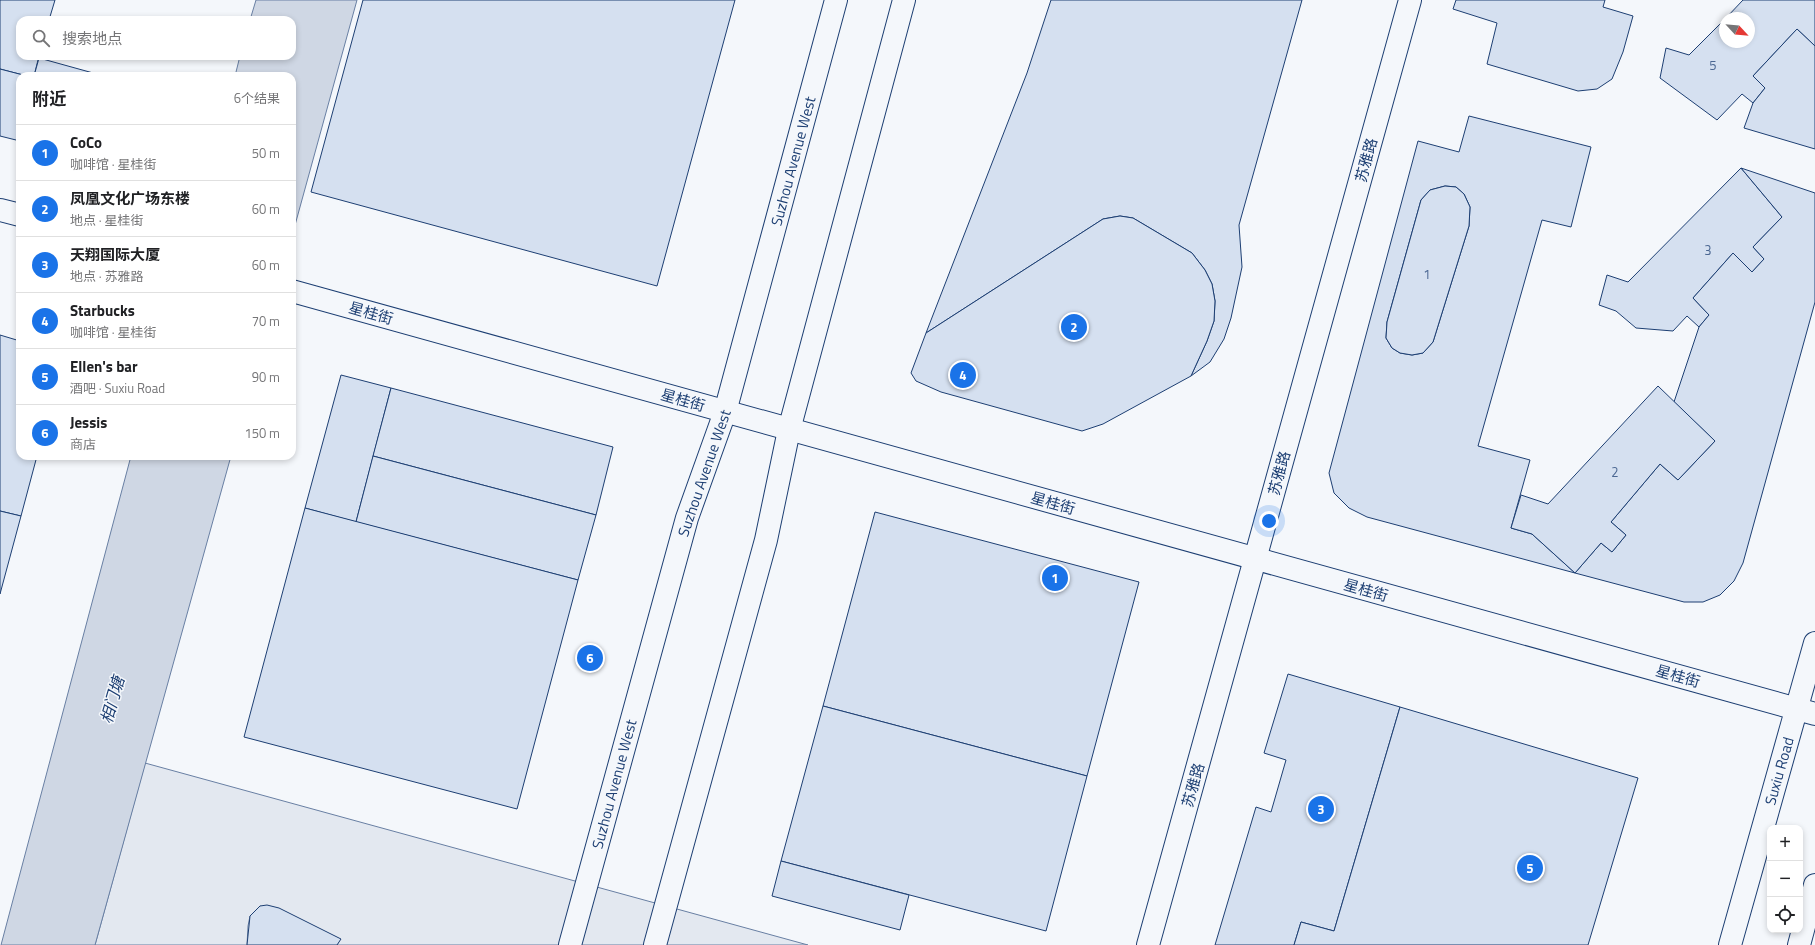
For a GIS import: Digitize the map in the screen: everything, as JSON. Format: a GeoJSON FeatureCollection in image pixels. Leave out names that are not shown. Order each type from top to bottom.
{"type":"FeatureCollection","features":[{"type":"Feature","properties":{"kind":"street","name":"Suzhou Avenue West"},"geometry":{"type":"LineString","coordinates":[[570,945],[688,518],[725,412],[836,0]]}},
{"type":"Feature","properties":{"kind":"street"},"geometry":{"type":"LineString","coordinates":[[655,945],[766,540],[789,430],[904,0]]}},
{"type":"Feature","properties":{"kind":"street","name":"苏雅路"},"geometry":{"type":"LineString","coordinates":[[1148,945],[1410,0]]}},
{"type":"Feature","properties":{"kind":"street"},"geometry":{"type":"LineString","coordinates":[[0,210],[16,214]]}},
{"type":"Feature","properties":{"kind":"street","name":"星桂街"},"geometry":{"type":"LineString","coordinates":[[302,293],[789,430],[1806,712]]}},
{"type":"Feature","properties":{"kind":"street","name":"Suxiu Road"},"geometry":{"type":"LineString","coordinates":[[1730,945],[1806,712],[1815,643]]}},
{"type":"Feature","properties":{"kind":"street"},"geometry":{"type":"LineString","coordinates":[[1799,945],[1815,885]]}},
{"type":"Feature","properties":{"kind":"shaded area"},"geometry":{"type":"Polygon","coordinates":[[[145,763],[808,945],[337,945],[340,939],[260,906],[250,916],[247,945],[95,945],[145,763]]]}},
{"type":"Feature","properties":{"kind":"water"},"geometry":{"type":"Polygon","coordinates":[[[256,0],[357,0],[296,221],[296,72],[236,72],[239,60],[296,60],[296,16],[251,16],[256,0]]]}},
{"type":"Feature","properties":{"kind":"water","name":"相门塘"},"geometry":{"type":"Polygon","coordinates":[[[130,460],[230,460],[95,945],[1,945],[130,460]]]}},
{"type":"Feature","properties":{"kind":"building"},"geometry":{"type":"Polygon","coordinates":[[[0,0],[55,0],[50,16],[16,16],[16,60],[38,60],[35,72],[16,73],[0,69],[0,0]]]}},
{"type":"Feature","properties":{"kind":"building"},"geometry":{"type":"Polygon","coordinates":[[[363,0],[735,0],[657,286],[311,192],[363,0]]]}},
{"type":"Feature","properties":{"kind":"building"},"geometry":{"type":"Polygon","coordinates":[[[1051,0],[1302,0],[1239,225],[1242,267],[1231,318],[1224,339],[1210,362],[1191,376],[1207,341],[1214,321],[1215,301],[1212,284],[1205,270],[1192,253],[1133,218],[1120,216],[1103,219],[926,333],[1027,73],[1051,0]]]}},
{"type":"Feature","properties":{"kind":"building"},"geometry":{"type":"Polygon","coordinates":[[[1456,0],[1605,0],[1603,7],[1633,16],[1623,52],[1612,79],[1597,89],[1578,91],[1487,64],[1497,23],[1453,9],[1456,0]]]}},
{"type":"Feature","properties":{"kind":"building"},"geometry":{"type":"Polygon","coordinates":[[[1743,0],[1815,0],[1815,46],[1797,29],[1753,76],[1765,88],[1753,103],[1742,94],[1717,120],[1660,78],[1666,48],[1689,55],[1719,25],[1719,48],[1755,48],[1755,12],[1732,12],[1743,0]]]}},
{"type":"Feature","properties":{"kind":"building"},"geometry":{"type":"Polygon","coordinates":[[[1797,29],[1815,46],[1815,149],[1744,128],[1753,103],[1765,88],[1753,76],[1797,29]]]}},
{"type":"Feature","properties":{"kind":"building"},"geometry":{"type":"Polygon","coordinates":[[[38,60],[46,60],[90,72],[35,72],[38,60]]]}},
{"type":"Feature","properties":{"kind":"building"},"geometry":{"type":"Polygon","coordinates":[[[0,69],[16,73],[16,140],[0,136],[0,69]]]}},
{"type":"Feature","properties":{"kind":"building"},"geometry":{"type":"Polygon","coordinates":[[[1469,116],[1591,147],[1571,227],[1542,220],[1478,446],[1530,460],[1511,528],[1532,534],[1575,573],[1367,517],[1349,508],[1334,493],[1329,473],[1418,141],[1459,152],[1469,116]],[[1445,186],[1430,190],[1421,200],[1387,322],[1386,338],[1392,348],[1400,353],[1412,355],[1423,353],[1433,342],[1469,226],[1470,207],[1464,194],[1456,187],[1445,186]]]}},
{"type":"Feature","properties":{"kind":"building"},"geometry":{"type":"Polygon","coordinates":[[[1741,168],[1782,217],[1753,247],[1764,259],[1752,272],[1733,253],[1693,298],[1709,315],[1699,327],[1687,316],[1673,331],[1636,328],[1616,311],[1599,305],[1607,275],[1628,282],[1741,168]]]}},
{"type":"Feature","properties":{"kind":"building"},"geometry":{"type":"Polygon","coordinates":[[[1741,168],[1815,193],[1815,302],[1743,563],[1734,581],[1720,595],[1703,602],[1684,602],[1575,573],[1601,543],[1612,552],[1626,535],[1611,522],[1660,464],[1678,480],[1715,441],[1674,402],[1699,327],[1709,315],[1693,298],[1733,253],[1752,272],[1764,259],[1753,247],[1782,217],[1741,168]]]}},
{"type":"Feature","properties":{"kind":"building"},"geometry":{"type":"Polygon","coordinates":[[[1445,186],[1456,187],[1464,194],[1470,207],[1469,226],[1433,342],[1423,353],[1412,355],[1400,353],[1392,348],[1386,338],[1387,322],[1421,200],[1430,190],[1445,186]]]}},
{"type":"Feature","properties":{"kind":"building"},"geometry":{"type":"Polygon","coordinates":[[[1120,216],[1133,218],[1192,253],[1205,270],[1212,284],[1215,301],[1214,321],[1207,341],[1191,376],[1103,424],[1082,431],[941,392],[916,381],[911,373],[926,333],[1103,219],[1120,216]]]}},
{"type":"Feature","properties":{"kind":"building"},"geometry":{"type":"Polygon","coordinates":[[[0,335],[16,340],[16,460],[36,460],[21,516],[0,511],[0,335]]]}},
{"type":"Feature","properties":{"kind":"building"},"geometry":{"type":"Polygon","coordinates":[[[341,375],[391,388],[356,522],[305,508],[341,375]]]}},
{"type":"Feature","properties":{"kind":"building"},"geometry":{"type":"Polygon","coordinates":[[[1658,386],[1715,441],[1678,480],[1660,464],[1611,522],[1626,535],[1612,552],[1601,543],[1575,573],[1532,534],[1511,528],[1521,495],[1548,504],[1658,386]]]}},
{"type":"Feature","properties":{"kind":"building"},"geometry":{"type":"Polygon","coordinates":[[[391,388],[613,447],[596,515],[373,456],[391,388]]]}},
{"type":"Feature","properties":{"kind":"building"},"geometry":{"type":"Polygon","coordinates":[[[373,456],[596,515],[578,580],[356,522],[373,456]]]}},
{"type":"Feature","properties":{"kind":"building"},"geometry":{"type":"Polygon","coordinates":[[[305,508],[578,580],[517,809],[244,737],[305,508]]]}},
{"type":"Feature","properties":{"kind":"building"},"geometry":{"type":"Polygon","coordinates":[[[0,511],[21,516],[0,594],[0,511]]]}},
{"type":"Feature","properties":{"kind":"building"},"geometry":{"type":"Polygon","coordinates":[[[875,512],[1139,582],[1087,776],[823,706],[875,512]]]}},
{"type":"Feature","properties":{"kind":"building"},"geometry":{"type":"Polygon","coordinates":[[[1288,674],[1400,707],[1334,931],[1301,922],[1294,945],[1215,945],[1256,807],[1271,812],[1286,760],[1264,753],[1288,674]]]}},
{"type":"Feature","properties":{"kind":"building"},"geometry":{"type":"Polygon","coordinates":[[[823,706],[1087,776],[1046,931],[781,861],[823,706]]]}},
{"type":"Feature","properties":{"kind":"building"},"geometry":{"type":"Polygon","coordinates":[[[1400,707],[1638,778],[1588,945],[1294,945],[1301,922],[1334,931],[1400,707]]]}},
{"type":"Feature","properties":{"kind":"building"},"geometry":{"type":"Polygon","coordinates":[[[781,861],[909,895],[900,930],[772,896],[781,861]]]}},
{"type":"Feature","properties":{"kind":"building"},"geometry":{"type":"Polygon","coordinates":[[[267,905],[279,908],[341,939],[337,945],[247,945],[250,916],[260,906],[267,905]]]}},
{"type":"Feature","properties":{"kind":"place","name":"凤凰文化广场东楼"},"geometry":{"type":"Point","coordinates":[1074,327]}},
{"type":"Feature","properties":{"kind":"place","name":"Starbucks"},"geometry":{"type":"Point","coordinates":[963,375]}},
{"type":"Feature","properties":{"kind":"place","name":"CoCo"},"geometry":{"type":"Point","coordinates":[1055,578]}},
{"type":"Feature","properties":{"kind":"place","name":"Jessis"},"geometry":{"type":"Point","coordinates":[590,658]}},
{"type":"Feature","properties":{"kind":"place","name":"天翔国际大厦"},"geometry":{"type":"Point","coordinates":[1321,809]}},
{"type":"Feature","properties":{"kind":"place","name":"Ellen's bar"},"geometry":{"type":"Point","coordinates":[1530,868]}}]}
